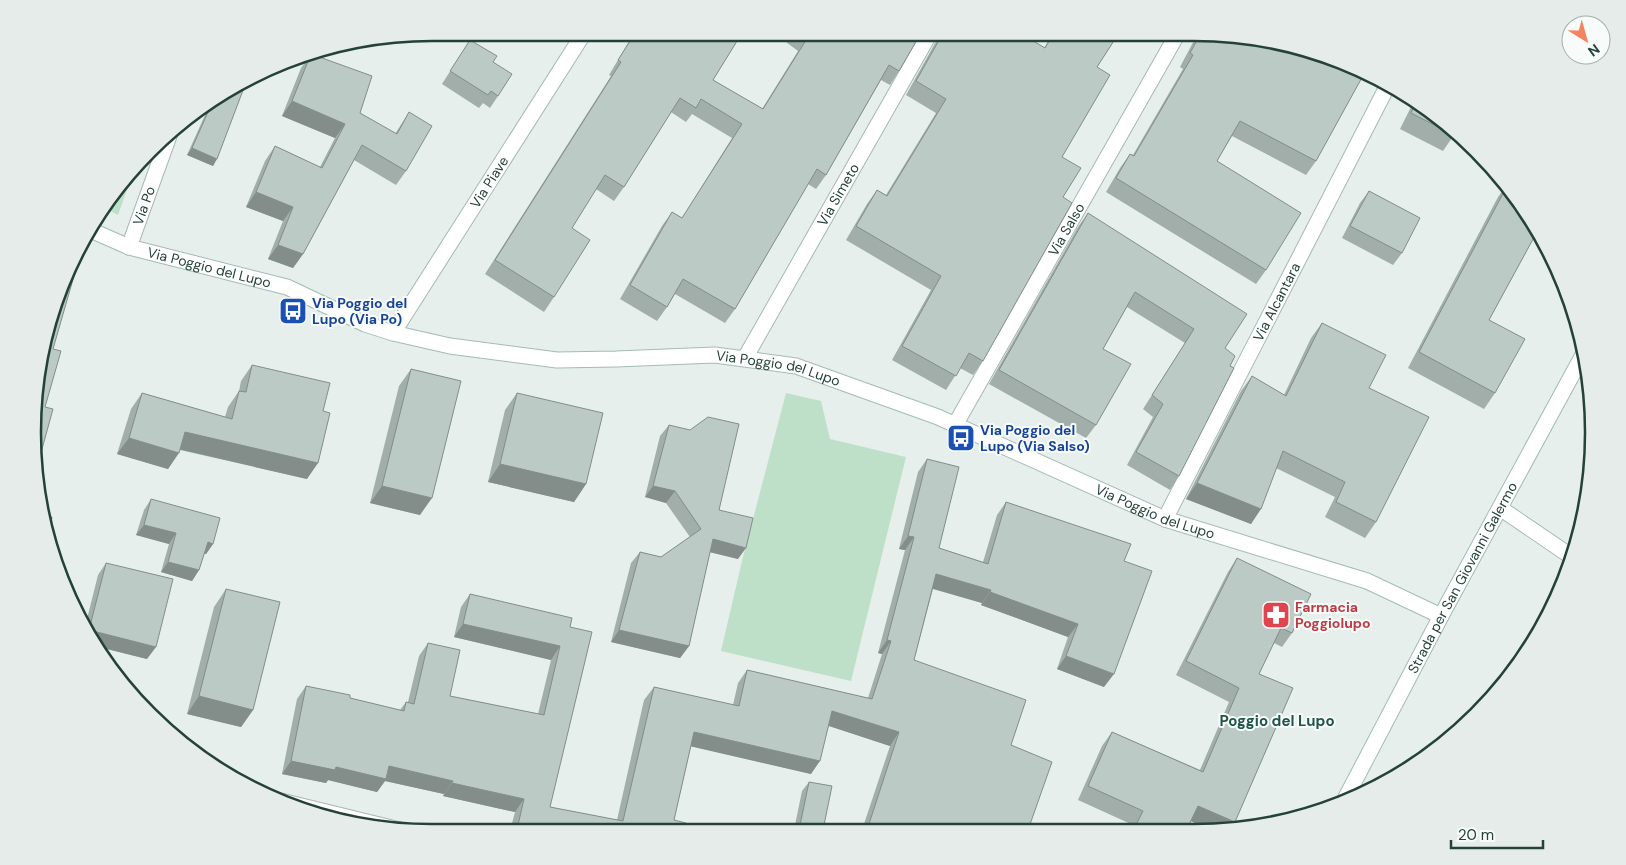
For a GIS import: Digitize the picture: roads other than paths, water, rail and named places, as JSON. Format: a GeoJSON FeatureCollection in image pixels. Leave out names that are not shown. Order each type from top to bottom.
{"type":"FeatureCollection","features":[{"type":"Feature","properties":{"kind":"street","name":"Via Piave"},"geometry":{"type":"LineString","coordinates":[[393,333],[579,41]]}},
{"type":"Feature","properties":{"kind":"street","name":"Via Simeto"},"geometry":{"type":"LineString","coordinates":[[745,358],[925,41]]}},
{"type":"Feature","properties":{"kind":"street","name":"Via Salso"},"geometry":{"type":"LineString","coordinates":[[955,425],[1173,41]]}},
{"type":"Feature","properties":{"kind":"street","name":"Via Alcantara"},"geometry":{"type":"LineString","coordinates":[[1166,519],[1385,92]]}},
{"type":"Feature","properties":{"kind":"street","name":"Via Po"},"geometry":{"type":"LineString","coordinates":[[129,248],[165,148]]}},
{"type":"Feature","properties":{"kind":"street","name":"Via Poggio del Lupo"},"geometry":{"type":"LineString","coordinates":[[96,233],[129,248],[287,287],[365,324],[393,333],[450,346],[557,360],[715,356],[745,358],[796,366],[938,417],[1166,519],[1367,581],[1441,616]]}},
{"type":"Feature","properties":{"kind":"street","name":"Strada per San Giovanni Galermo"},"geometry":{"type":"LineString","coordinates":[[1349,791],[1441,616],[1578,364]]}},
{"type":"Feature","properties":{"kind":"street"},"geometry":{"type":"LineString","coordinates":[[1500,508],[1566,553]]}},
{"type":"Feature","properties":{"kind":"place","name":"Via Poggio del Lupo (Via Po)"},"geometry":{"type":"Point","coordinates":[293,311]}},
{"type":"Feature","properties":{"kind":"place","name":"Via Poggio del Lupo (Via Salso)"},"geometry":{"type":"Point","coordinates":[961,438]}},
{"type":"Feature","properties":{"kind":"place","name":"Farmacia Poggiolupo"},"geometry":{"type":"Point","coordinates":[1276,615]}},
{"type":"Feature","properties":{"kind":"district","name":"Poggio del Lupo"},"geometry":{"type":"Point","coordinates":[1277,721]}}]}
